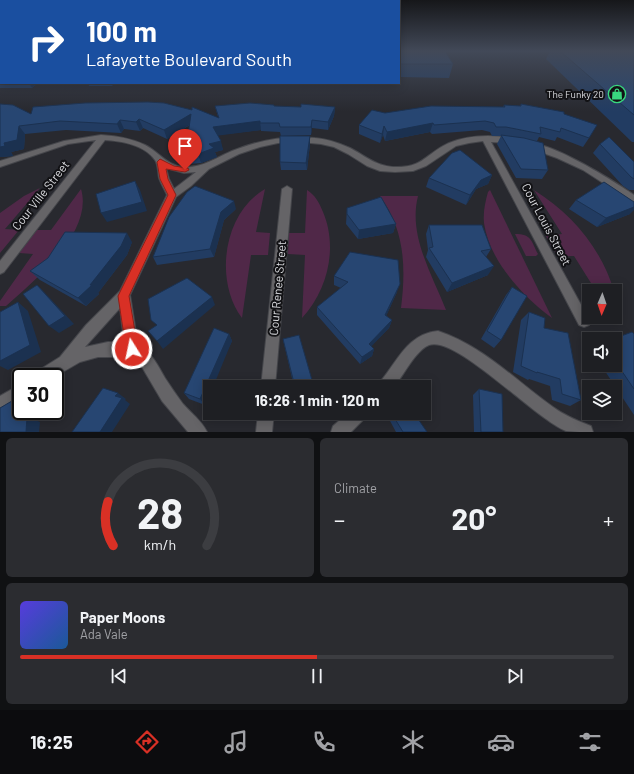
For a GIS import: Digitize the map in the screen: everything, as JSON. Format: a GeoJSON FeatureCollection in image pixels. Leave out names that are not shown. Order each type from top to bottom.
{"type":"FeatureCollection","features":[{"type":"Feature","properties":{"kind":"street"},"geometry":{"type":"LineString","coordinates":[[0,164],[72,141],[102,138],[134,143],[149,151],[165,166],[174,169],[190,170],[206,167],[254,145],[286,139],[329,142],[341,147],[376,167],[415,169],[422,166],[447,147],[475,140],[486,140],[514,142],[551,152],[573,161],[605,180],[634,200]]}},
{"type":"Feature","properties":{"kind":"street","name":"Cour Ville Street"},"geometry":{"type":"LineString","coordinates":[[0,269],[102,138]]}},
{"type":"Feature","properties":{"kind":"street","name":"Cour Louis Street"},"geometry":{"type":"LineString","coordinates":[[486,140],[582,317]]}},
{"type":"Feature","properties":{"kind":"street"},"geometry":{"type":"LineString","coordinates":[[160,162],[164,179],[172,195]]}},
{"type":"Feature","properties":{"kind":"street"},"geometry":{"type":"LineString","coordinates":[[66,361],[91,329],[124,296],[172,195],[188,184],[206,167]]}},
{"type":"Feature","properties":{"kind":"street","name":"Cour Renee Street"},"geometry":{"type":"LineString","coordinates":[[269,380],[287,189]]}},
{"type":"Feature","properties":{"kind":"street"},"geometry":{"type":"LineString","coordinates":[[124,296],[132,349]]}},
{"type":"Feature","properties":{"kind":"street"},"geometry":{"type":"LineString","coordinates":[[390,380],[411,350],[429,338],[447,340],[468,351],[547,413],[585,432]]}},
{"type":"Feature","properties":{"kind":"street"},"geometry":{"type":"LineString","coordinates":[[55,368],[82,353],[104,348],[132,349],[141,355],[150,365],[159,382],[182,416],[199,432]]}},
{"type":"Feature","properties":{"kind":"street"},"geometry":{"type":"LineString","coordinates":[[0,405],[12,397]]}},
{"type":"Feature","properties":{"kind":"street"},"geometry":{"type":"LineString","coordinates":[[264,432],[265,420]]}},
{"type":"Feature","properties":{"kind":"street"},"geometry":{"type":"LineString","coordinates":[[339,432],[352,420]]}},
{"type":"Feature","properties":{"kind":"shaded area"},"geometry":{"type":"Polygon","coordinates":[[[40,188],[5,229],[19,230],[0,253],[0,213],[24,196],[40,188]]]}},
{"type":"Feature","properties":{"kind":"shaded area"},"geometry":{"type":"Polygon","coordinates":[[[81,189],[83,205],[79,222],[59,254],[6,306],[0,306],[0,301],[33,254],[19,253],[36,230],[51,230],[81,189]]]}},
{"type":"Feature","properties":{"kind":"shaded area"},"geometry":{"type":"Polygon","coordinates":[[[265,189],[256,232],[270,233],[268,255],[251,255],[242,318],[233,303],[228,286],[226,267],[227,249],[232,231],[240,214],[251,200],[265,189]]]}},
{"type":"Feature","properties":{"kind":"shaded area"},"geometry":{"type":"Polygon","coordinates":[[[307,190],[316,199],[323,212],[330,239],[330,254],[328,268],[318,295],[302,318],[305,255],[288,254],[289,233],[305,233],[307,190]]]}},
{"type":"Feature","properties":{"kind":"shaded area"},"geometry":{"type":"Polygon","coordinates":[[[490,190],[552,318],[530,300],[519,288],[500,264],[493,250],[487,237],[484,223],[486,200],[490,190]]]}},
{"type":"Feature","properties":{"kind":"shaded area"},"geometry":{"type":"Polygon","coordinates":[[[534,190],[561,210],[583,233],[601,260],[611,284],[592,284],[574,256],[563,256],[556,253],[546,236],[562,234],[534,190]]]}},
{"type":"Feature","properties":{"kind":"shaded area"},"geometry":{"type":"Polygon","coordinates":[[[380,196],[418,196],[416,226],[419,240],[428,269],[446,310],[401,308],[403,293],[402,250],[395,222],[380,196]]]}},
{"type":"Feature","properties":{"kind":"shaded area"},"geometry":{"type":"Polygon","coordinates":[[[515,234],[521,234],[528,237],[538,254],[536,256],[526,256],[515,234]]]}},
{"type":"Feature","properties":{"kind":"building"},"geometry":{"type":"Polygon","coordinates":[[[583,71],[634,71],[634,115],[583,71]]]}},
{"type":"Feature","properties":{"kind":"building"},"geometry":{"type":"Polygon","coordinates":[[[85,103],[164,103],[192,110],[192,107],[219,118],[215,106],[250,103],[274,106],[301,107],[301,104],[335,107],[328,122],[312,120],[311,127],[280,127],[279,123],[260,123],[260,121],[213,127],[221,141],[209,144],[214,148],[198,154],[185,155],[191,114],[164,130],[139,119],[136,122],[120,120],[117,124],[60,121],[19,126],[17,140],[4,143],[5,146],[0,147],[0,104],[13,105],[31,114],[33,107],[85,103]]]}},
{"type":"Feature","properties":{"kind":"building"},"geometry":{"type":"Polygon","coordinates":[[[521,104],[564,112],[564,114],[597,125],[589,138],[561,128],[560,132],[540,127],[541,134],[506,127],[496,127],[494,123],[485,121],[434,125],[433,123],[387,132],[384,126],[382,134],[359,125],[372,110],[385,113],[431,106],[505,107],[504,105],[521,106],[521,104]]]}},
{"type":"Feature","properties":{"kind":"building"},"geometry":{"type":"Polygon","coordinates":[[[501,135],[524,138],[543,143],[548,170],[521,169],[501,135]]]}},
{"type":"Feature","properties":{"kind":"building"},"geometry":{"type":"Polygon","coordinates":[[[280,136],[310,136],[306,163],[280,162],[280,136]]]}},
{"type":"Feature","properties":{"kind":"building"},"geometry":{"type":"Polygon","coordinates":[[[609,137],[634,162],[634,179],[600,144],[609,137]]]}},
{"type":"Feature","properties":{"kind":"building"},"geometry":{"type":"Polygon","coordinates":[[[460,150],[492,175],[481,180],[470,195],[429,178],[452,153],[460,150]]]}},
{"type":"Feature","properties":{"kind":"building"},"geometry":{"type":"Polygon","coordinates":[[[135,181],[142,202],[101,213],[96,194],[135,181]]]}},
{"type":"Feature","properties":{"kind":"building"},"geometry":{"type":"Polygon","coordinates":[[[604,182],[634,202],[634,207],[606,218],[576,200],[604,182]]]}},
{"type":"Feature","properties":{"kind":"building"},"geometry":{"type":"Polygon","coordinates":[[[195,186],[234,201],[221,212],[210,249],[153,257],[169,217],[187,192],[195,186]]]}},
{"type":"Feature","properties":{"kind":"building"},"geometry":{"type":"Polygon","coordinates":[[[381,197],[396,224],[359,230],[347,214],[347,208],[381,197]]]}},
{"type":"Feature","properties":{"kind":"building"},"geometry":{"type":"Polygon","coordinates":[[[429,225],[482,225],[491,249],[481,251],[494,266],[452,283],[429,248],[433,247],[429,225]]]}},
{"type":"Feature","properties":{"kind":"building"},"geometry":{"type":"Polygon","coordinates":[[[65,232],[127,233],[121,246],[90,285],[92,285],[78,298],[30,271],[48,258],[65,232]]]}},
{"type":"Feature","properties":{"kind":"building"},"geometry":{"type":"Polygon","coordinates":[[[350,252],[398,260],[400,284],[385,315],[392,320],[369,344],[374,349],[362,357],[317,307],[348,282],[334,276],[350,252]]]}},
{"type":"Feature","properties":{"kind":"building"},"geometry":{"type":"Polygon","coordinates":[[[187,278],[212,297],[157,341],[148,331],[157,325],[151,320],[148,299],[187,278]]]}},
{"type":"Feature","properties":{"kind":"building"},"geometry":{"type":"Polygon","coordinates":[[[37,285],[65,316],[49,326],[23,294],[37,285]]]}},
{"type":"Feature","properties":{"kind":"building"},"geometry":{"type":"Polygon","coordinates":[[[512,287],[527,296],[501,340],[487,331],[512,287]]]}},
{"type":"Feature","properties":{"kind":"building"},"geometry":{"type":"Polygon","coordinates":[[[18,302],[30,345],[0,361],[0,312],[18,302]]]}},
{"type":"Feature","properties":{"kind":"building"},"geometry":{"type":"Polygon","coordinates":[[[529,312],[545,318],[544,328],[568,333],[581,400],[562,394],[560,379],[537,373],[521,366],[529,312]]]}},
{"type":"Feature","properties":{"kind":"building"},"geometry":{"type":"Polygon","coordinates":[[[214,328],[229,334],[208,380],[203,380],[203,392],[200,399],[184,393],[214,328]]]}},
{"type":"Feature","properties":{"kind":"building"},"geometry":{"type":"Polygon","coordinates":[[[632,332],[634,334],[634,389],[622,371],[622,336],[632,332]]]}},
{"type":"Feature","properties":{"kind":"building"},"geometry":{"type":"Polygon","coordinates":[[[299,335],[312,380],[293,380],[283,339],[299,335]]]}},
{"type":"Feature","properties":{"kind":"building"},"geometry":{"type":"Polygon","coordinates":[[[103,388],[118,393],[115,396],[122,398],[100,432],[72,432],[103,388]]]}},
{"type":"Feature","properties":{"kind":"building"},"geometry":{"type":"Polygon","coordinates":[[[479,389],[502,394],[503,432],[481,432],[479,389]]]}},
{"type":"Feature","properties":{"kind":"building"},"geometry":{"type":"Polygon","coordinates":[[[12,401],[12,420],[27,420],[26,432],[0,432],[0,408],[12,401]]]}},
{"type":"Feature","properties":{"kind":"building"},"geometry":{"type":"Polygon","coordinates":[[[396,420],[419,420],[427,432],[403,432],[396,420]]]}},
{"type":"Feature","properties":{"kind":"place","name":"The Funky 20"},"geometry":{"type":"Point","coordinates":[617,94]}},
{"type":"Feature","properties":{"kind":"route"},"geometry":{"type":"LineString","coordinates":[[132,349],[124,296],[172,195],[164,179],[160,162],[165,166],[174,169],[185,170]]}}]}
